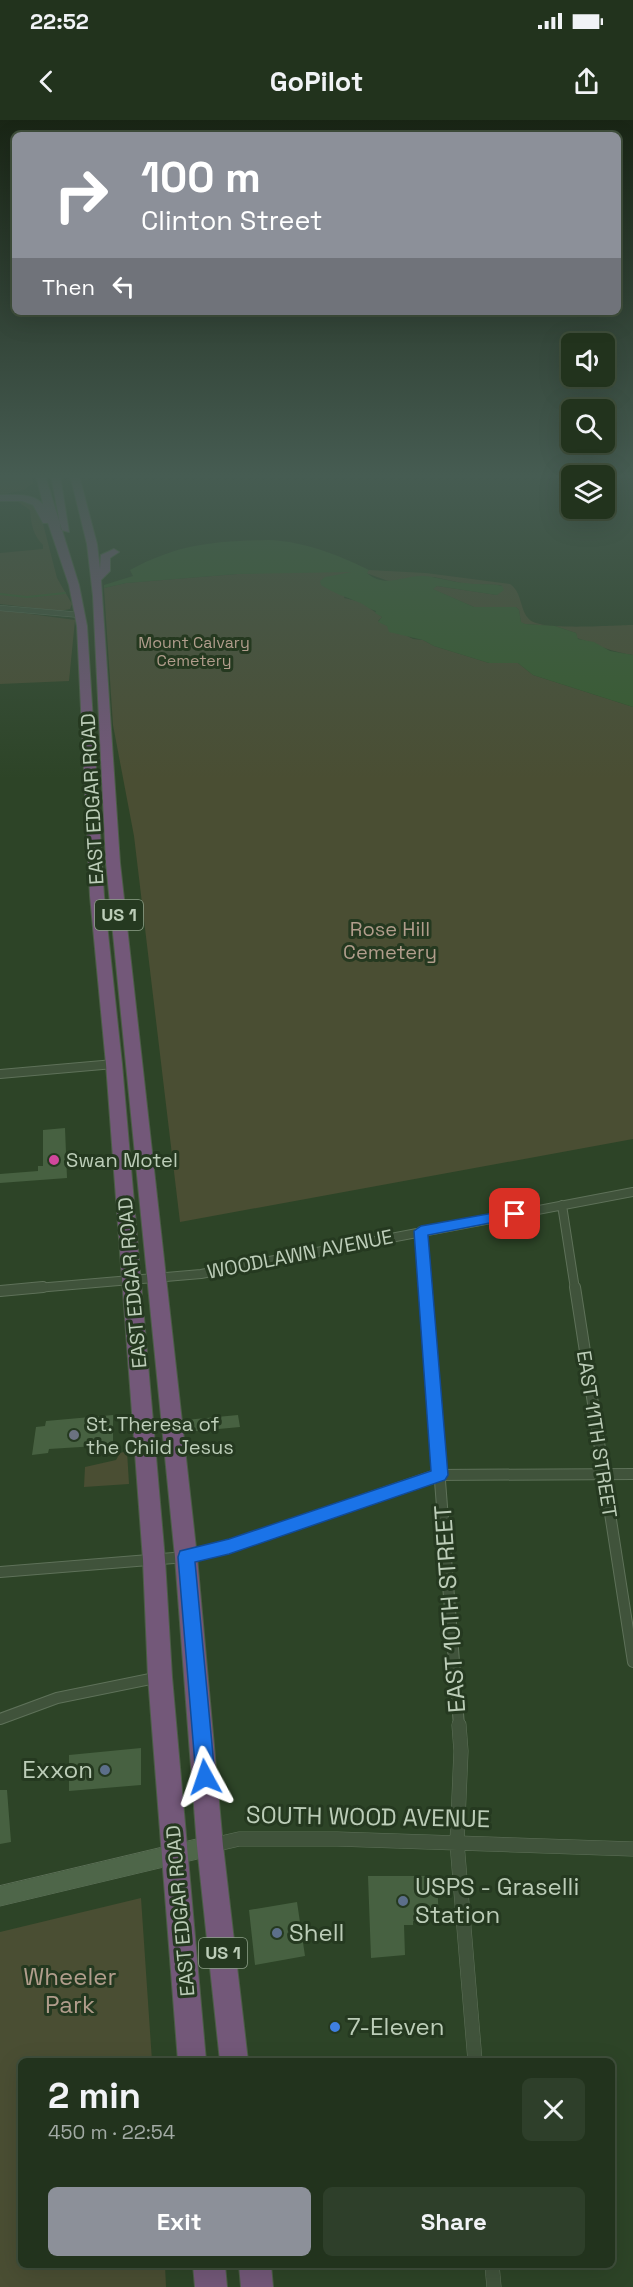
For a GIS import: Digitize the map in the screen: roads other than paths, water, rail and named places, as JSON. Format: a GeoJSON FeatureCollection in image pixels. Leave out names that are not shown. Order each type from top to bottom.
{"type":"FeatureCollection","features":[{"type":"Feature","properties":{"kind":"highway","name":"EAST EDGAR ROAD"},"geometry":{"type":"LineString","coordinates":[[71,576],[83,642],[97,896],[114,1064],[154,1560],[160,1677],[192,2058]]}},
{"type":"Feature","properties":{"kind":"highway"},"geometry":{"type":"LineString","coordinates":[[83,642],[89,619],[86,576]]}},
{"type":"Feature","properties":{"kind":"highway","name":"EAST EDGAR ROAD"},"geometry":{"type":"LineString","coordinates":[[94,576],[113,863],[158,1277],[186,1557],[210,1846],[234,2058]]}},
{"type":"Feature","properties":{"kind":"highway"},"geometry":{"type":"LineString","coordinates":[[96,581],[100,576]]}},
{"type":"Feature","properties":{"kind":"highway"},"geometry":{"type":"LineString","coordinates":[[209,2268],[211,2287]]}},
{"type":"Feature","properties":{"kind":"highway"},"geometry":{"type":"LineString","coordinates":[[255,2268],[257,2287]]}},
{"type":"Feature","properties":{"kind":"main road","name":"SOUTH WOOD AVENUE"},"geometry":{"type":"LineString","coordinates":[[0,1896],[210,1846]]}},
{"type":"Feature","properties":{"kind":"street"},"geometry":{"type":"LineString","coordinates":[[0,608],[80,615]]}},
{"type":"Feature","properties":{"kind":"street"},"geometry":{"type":"LineString","coordinates":[[0,1074],[114,1064]]}},
{"type":"Feature","properties":{"kind":"street","name":"WOODLAWN AVENUE"},"geometry":{"type":"LineString","coordinates":[[0,1291],[201,1274],[633,1192]]}},
{"type":"Feature","properties":{"kind":"street","name":"EAST 11TH STREET"},"geometry":{"type":"LineString","coordinates":[[562,1205],[633,1662]]}},
{"type":"Feature","properties":{"kind":"street","name":"EAST 10TH STREET"},"geometry":{"type":"LineString","coordinates":[[421,1231],[461,1751],[457,1843],[475,2058]]}},
{"type":"Feature","properties":{"kind":"street"},"geometry":{"type":"LineString","coordinates":[[0,1572],[186,1557],[229,1546],[440,1475],[633,1474]]}},
{"type":"Feature","properties":{"kind":"street"},"geometry":{"type":"LineString","coordinates":[[0,1719],[31,1706],[73,1694],[160,1677]]}},
{"type":"Feature","properties":{"kind":"street","name":"SOUTH WOOD AVENUE"},"geometry":{"type":"LineString","coordinates":[[210,1846],[239,1839],[337,1839],[633,1849]]}},
{"type":"Feature","properties":{"kind":"street"},"geometry":{"type":"LineString","coordinates":[[492,2268],[494,2287]]}},
{"type":"Feature","properties":{"kind":"waterway"},"geometry":{"type":"LineString","coordinates":[[0,594],[27,597],[65,593]]}},
{"type":"Feature","properties":{"kind":"place","name":"Swan Motel"},"geometry":{"type":"Point","coordinates":[54,1160]}},
{"type":"Feature","properties":{"kind":"place","name":"St. Theresa of the Child Jesus"},"geometry":{"type":"Point","coordinates":[74,1435]}},
{"type":"Feature","properties":{"kind":"place","name":"Exxon"},"geometry":{"type":"Point","coordinates":[105,1770]}},
{"type":"Feature","properties":{"kind":"place","name":"USPS - Graselli Station"},"geometry":{"type":"Point","coordinates":[403,1901]}},
{"type":"Feature","properties":{"kind":"place","name":"Shell"},"geometry":{"type":"Point","coordinates":[277,1933]}},
{"type":"Feature","properties":{"kind":"place","name":"7-Eleven"},"geometry":{"type":"Point","coordinates":[335,2027]}},
{"type":"Feature","properties":{"kind":"park label","name":"Mount Calvary Cemetery"},"geometry":{"type":"Point","coordinates":[194,651]}},
{"type":"Feature","properties":{"kind":"park label","name":"Rose Hill Cemetery"},"geometry":{"type":"Point","coordinates":[390,940]}},
{"type":"Feature","properties":{"kind":"park label","name":"Wheeler Park"},"geometry":{"type":"Point","coordinates":[70,1991]}}]}
